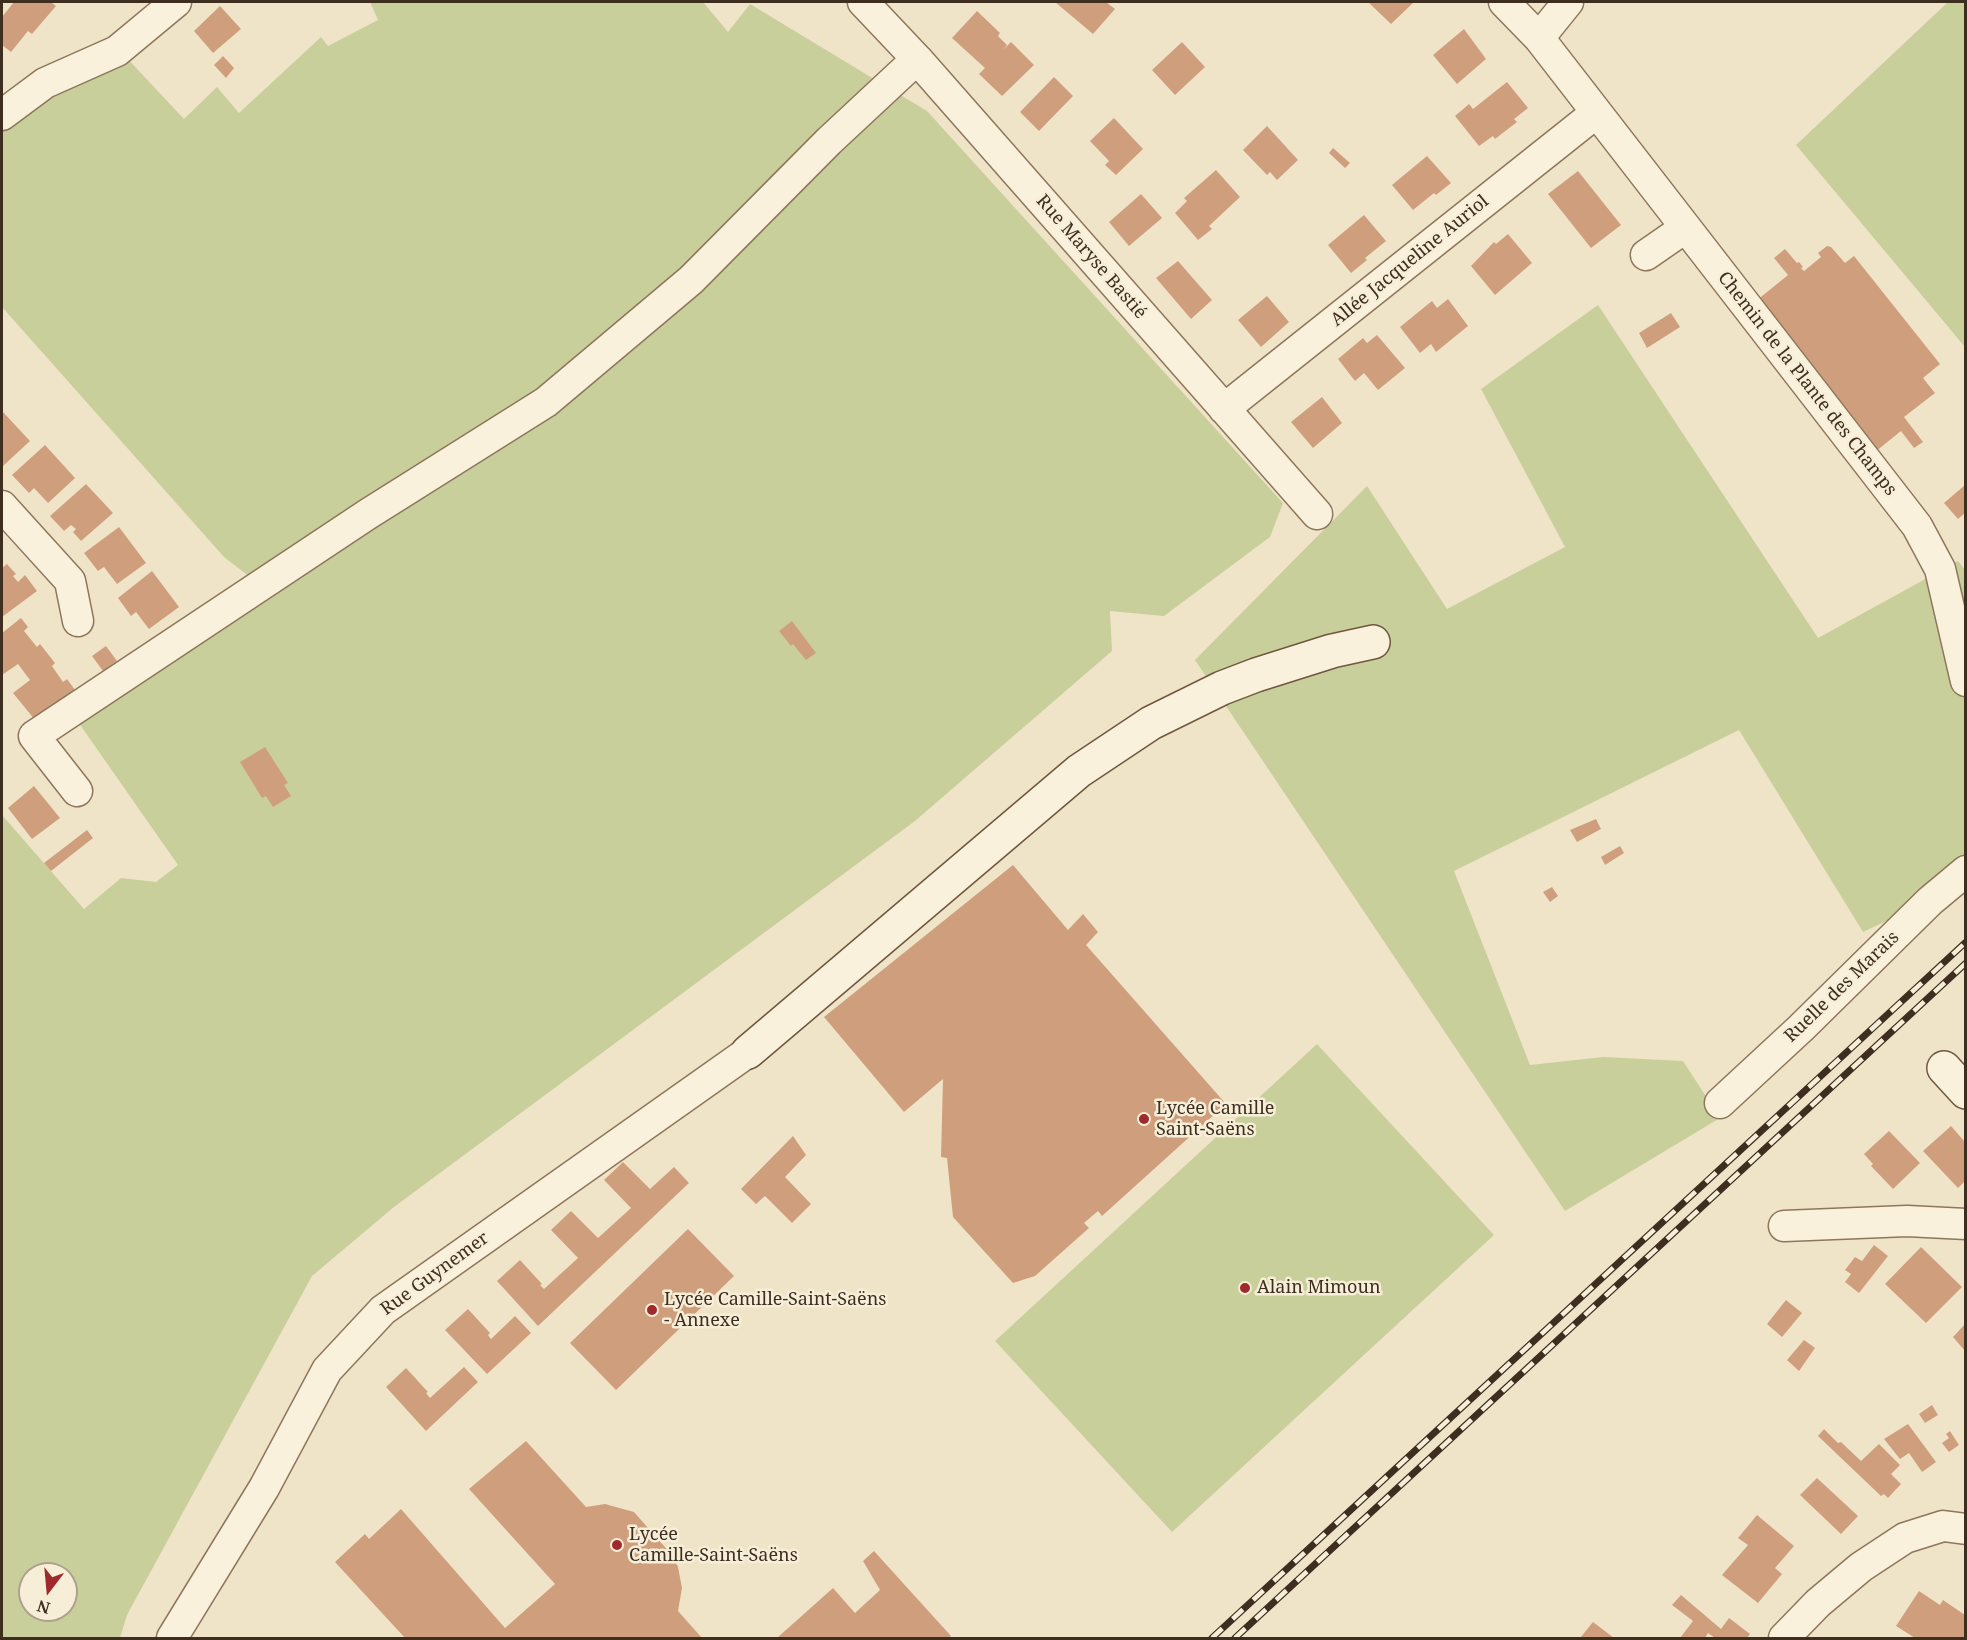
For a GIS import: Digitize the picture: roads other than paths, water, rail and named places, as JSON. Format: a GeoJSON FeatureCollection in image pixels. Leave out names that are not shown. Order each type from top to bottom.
{"type":"FeatureCollection","features":[{"type":"Feature","properties":{"kind":"main road"},"geometry":{"type":"LineString","coordinates":[[748,1052],[1079,771],[1151,723],[1222,688],[1256,675],[1332,651],[1372,642]]}},
{"type":"Feature","properties":{"kind":"street"},"geometry":{"type":"LineString","coordinates":[[2,115],[45,83],[117,51],[176,2]]}},
{"type":"Feature","properties":{"kind":"street","name":"Rue Maryse Bastié"},"geometry":{"type":"LineString","coordinates":[[863,2],[917,59],[1317,514]]}},
{"type":"Feature","properties":{"kind":"street","name":"Chemin de la Plante des Champs"},"geometry":{"type":"LineString","coordinates":[[1504,2],[1539,38],[1917,526],[1940,569],[1965,681]]}},
{"type":"Feature","properties":{"kind":"street"},"geometry":{"type":"LineString","coordinates":[[1539,38],[1568,2]]}},
{"type":"Feature","properties":{"kind":"street"},"geometry":{"type":"LineString","coordinates":[[77,791],[34,735],[368,514],[546,402],[691,280],[829,141],[917,59]]}},
{"type":"Feature","properties":{"kind":"street","name":"Allée Jacqueline Auriol"},"geometry":{"type":"LineString","coordinates":[[1224,409],[1596,113]]}},
{"type":"Feature","properties":{"kind":"street"},"geometry":{"type":"LineString","coordinates":[[1647,255],[1685,228]]}},
{"type":"Feature","properties":{"kind":"street"},"geometry":{"type":"LineString","coordinates":[[2,506],[70,580],[78,621]]}},
{"type":"Feature","properties":{"kind":"street","name":"Ruelle des Marais"},"geometry":{"type":"LineString","coordinates":[[1720,1103],[1801,1028],[1930,901],[1965,871]]}},
{"type":"Feature","properties":{"kind":"street","name":"Rue Guynemer"},"geometry":{"type":"LineString","coordinates":[[172,1638],[264,1488],[327,1370],[383,1310],[748,1052]]}},
{"type":"Feature","properties":{"kind":"street"},"geometry":{"type":"LineString","coordinates":[[1784,1226],[1907,1221],[1965,1224]]}},
{"type":"Feature","properties":{"kind":"street"},"geometry":{"type":"LineString","coordinates":[[1784,1638],[1818,1604],[1861,1567],[1905,1538],[1943,1526],[1965,1529]]}},
{"type":"Feature","properties":{"kind":"railway"},"geometry":{"type":"LineString","coordinates":[[1212,1638],[1966,942]]}},
{"type":"Feature","properties":{"kind":"railway"},"geometry":{"type":"LineString","coordinates":[[1235,1638],[1966,963]]}},
{"type":"Feature","properties":{"kind":"place","name":"Lycée Camille Saint-Saëns"},"geometry":{"type":"Point","coordinates":[1144,1119]}},
{"type":"Feature","properties":{"kind":"place","name":"Alain Mimoun"},"geometry":{"type":"Point","coordinates":[1245,1288]}},
{"type":"Feature","properties":{"kind":"place","name":"Lycée Camille-Saint-Saëns - Annexe"},"geometry":{"type":"Point","coordinates":[652,1310]}},
{"type":"Feature","properties":{"kind":"place","name":"Lycée Camille-Saint-Saëns"},"geometry":{"type":"Point","coordinates":[617,1545]}}]}
